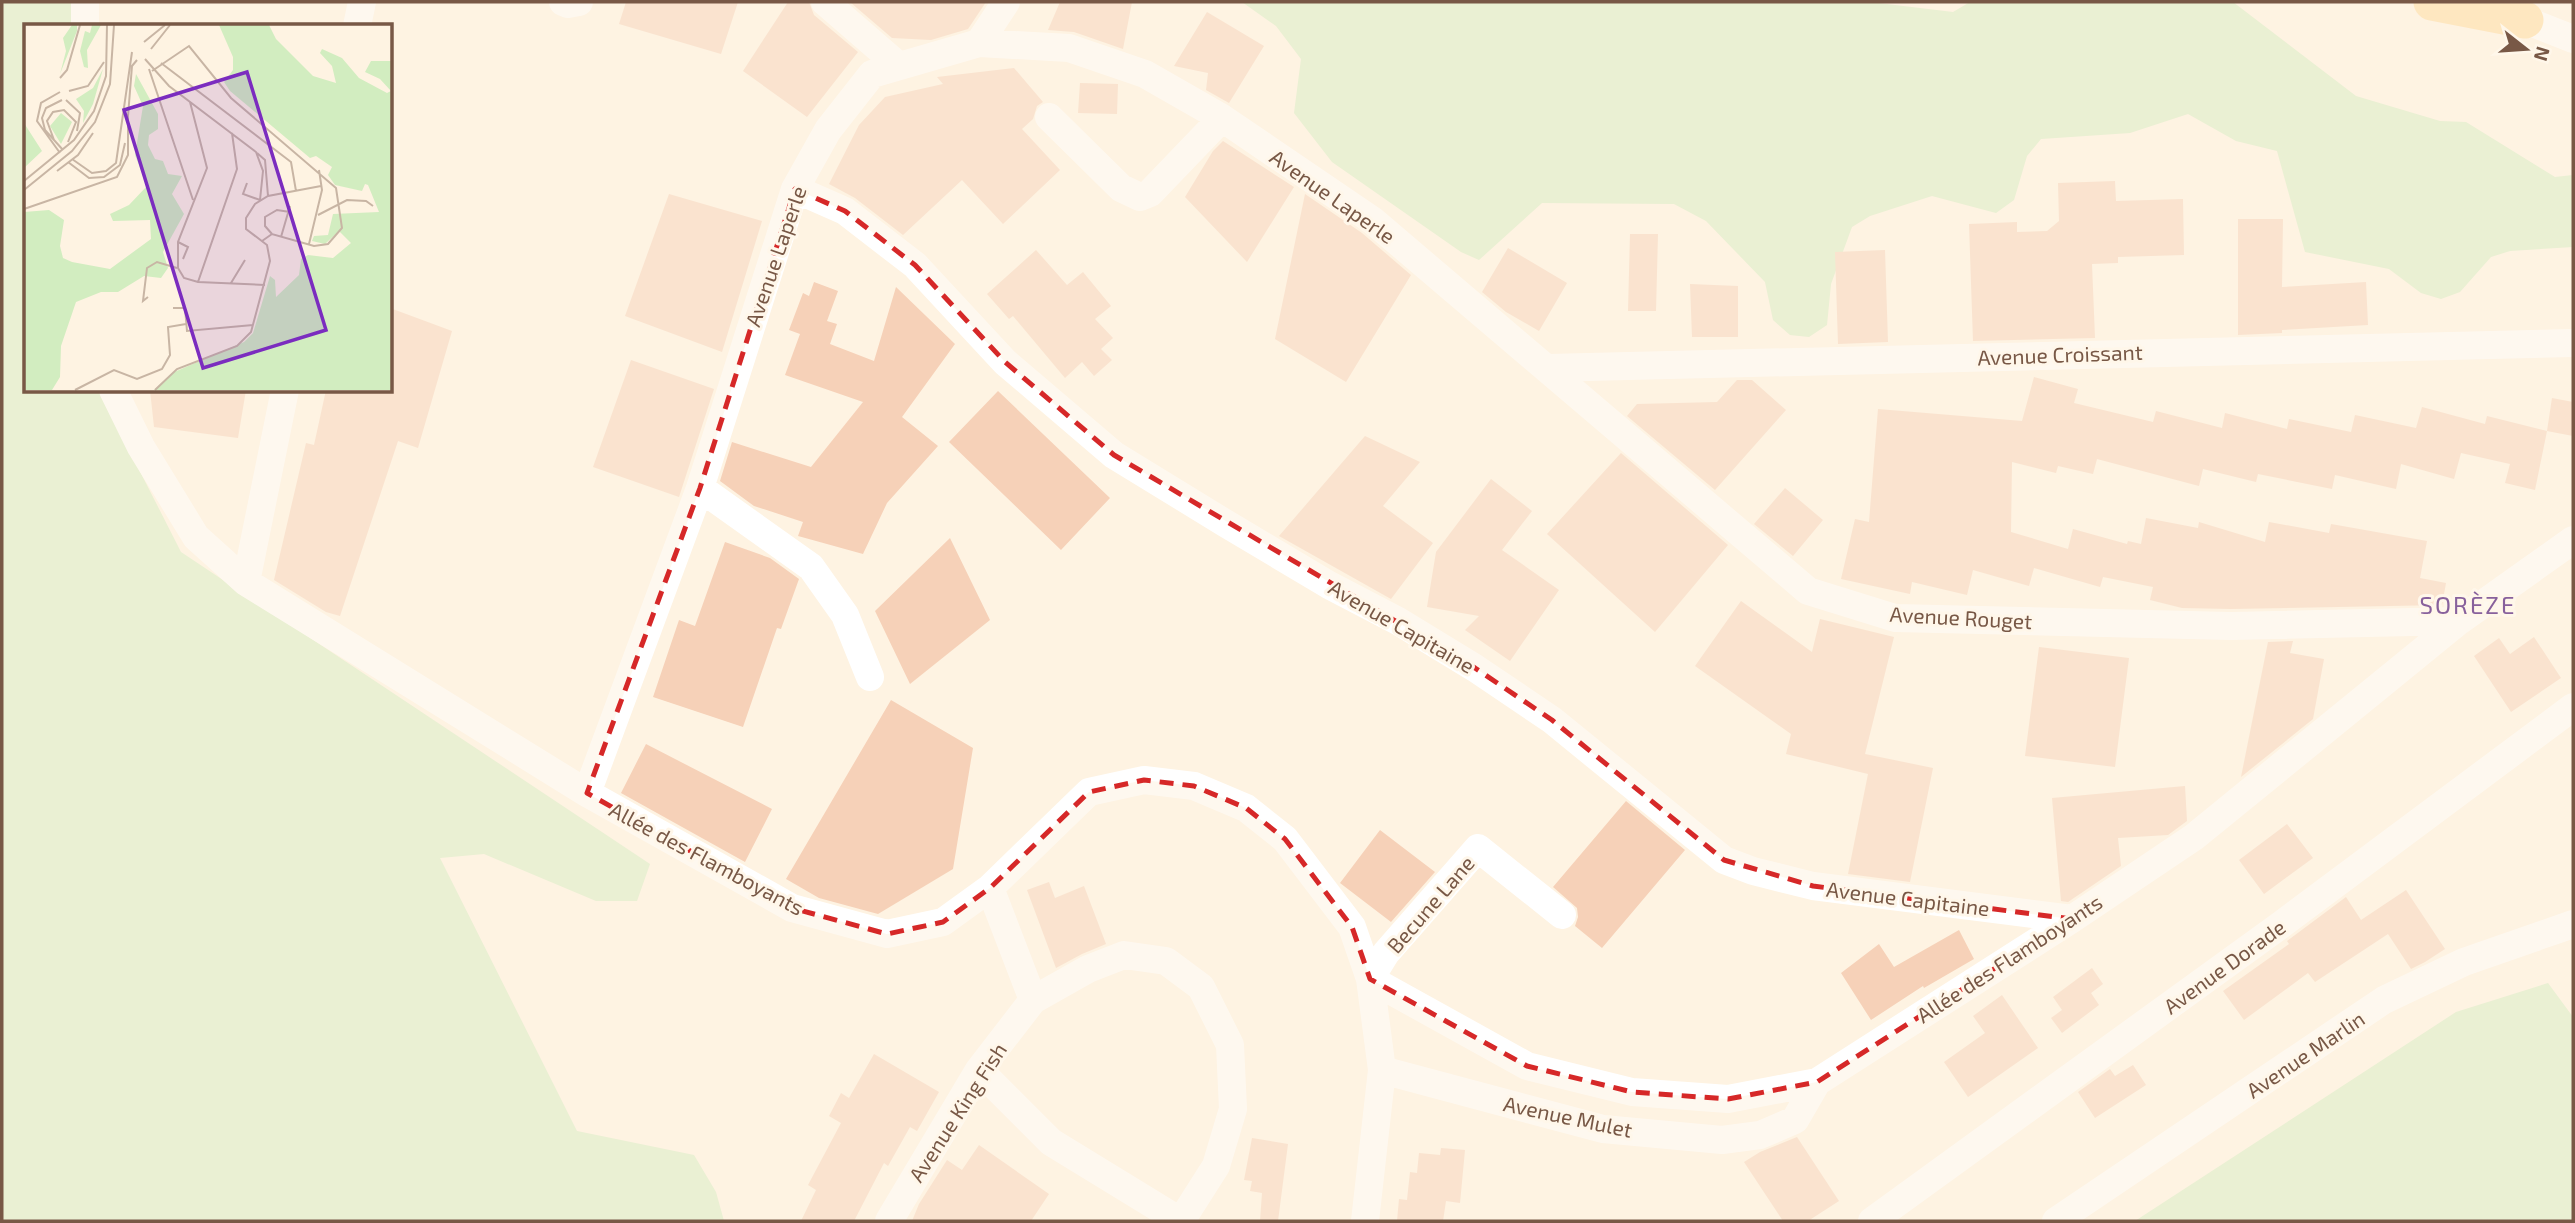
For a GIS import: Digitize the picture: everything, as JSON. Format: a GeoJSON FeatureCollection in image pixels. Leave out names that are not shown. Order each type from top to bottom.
{"type":"FeatureCollection","features":[{"type":"Feature","properties":{"kind":"main road"},"geometry":{"type":"LineString","coordinates":[[2432,2],[2525,20]]}},
{"type":"Feature","properties":{"kind":"street"},"geometry":{"type":"LineString","coordinates":[[85,2],[85,24]]}},
{"type":"Feature","properties":{"kind":"street"},"geometry":{"type":"LineString","coordinates":[[357,24],[362,2]]}},
{"type":"Feature","properties":{"kind":"street"},"geometry":{"type":"LineString","coordinates":[[563,2],[579,2]]}},
{"type":"Feature","properties":{"kind":"street"},"geometry":{"type":"LineString","coordinates":[[825,2],[899,66]]}},
{"type":"Feature","properties":{"kind":"street"},"geometry":{"type":"LineString","coordinates":[[979,43],[1006,2]]}},
{"type":"Feature","properties":{"kind":"street"},"geometry":{"type":"LineString","coordinates":[[2478,2],[2573,39]]}},
{"type":"Feature","properties":{"kind":"street","name":"Avenue Laperle"},"geometry":{"type":"LineString","coordinates":[[587,793],[700,488],[795,189],[828,130],[872,74],[979,43],[1069,48],[1145,74],[1222,118],[1372,220],[1548,368]]}},
{"type":"Feature","properties":{"kind":"street"},"geometry":{"type":"LineString","coordinates":[[1049,117],[1121,188],[1140,197],[1150,193],[1222,118]]}},
{"type":"Feature","properties":{"kind":"street","name":"Avenue Capitaine"},"geometry":{"type":"LineString","coordinates":[[795,189],[845,211],[915,265],[1006,362],[1114,455],[1248,537],[1398,621],[1475,668],[1552,720],[1724,860],[1753,871],[1812,886],[2072,919]]}},
{"type":"Feature","properties":{"kind":"street","name":"Avenue Croissant"},"geometry":{"type":"LineString","coordinates":[[1548,368],[2573,343]]}},
{"type":"Feature","properties":{"kind":"street","name":"Avenue Rouget"},"geometry":{"type":"LineString","coordinates":[[1548,368],[1808,591],[1895,618],[2231,626],[2459,621]]}},
{"type":"Feature","properties":{"kind":"street","name":"Allée des Flamboyants"},"geometry":{"type":"LineString","coordinates":[[114,392],[141,447],[196,537],[247,582],[587,793],[792,908],[887,934],[943,922],[989,888],[1088,792],[1144,780],[1195,786],[1246,808],[1284,839],[1352,927],[1370,979],[1382,1070],[1365,1221]]}},
{"type":"Feature","properties":{"kind":"street"},"geometry":{"type":"LineString","coordinates":[[247,582],[285,392]]}},
{"type":"Feature","properties":{"kind":"street"},"geometry":{"type":"LineString","coordinates":[[700,488],[811,567],[845,615],[870,677]]}},
{"type":"Feature","properties":{"kind":"street","name":"Allée des Flamboyants"},"geometry":{"type":"LineString","coordinates":[[1370,979],[1528,1066],[1632,1092],[1728,1099],[1817,1082],[2072,919],[2194,837],[2459,621],[2573,540]]}},
{"type":"Feature","properties":{"kind":"street","name":"Avenue Dorade"},"geometry":{"type":"LineString","coordinates":[[1872,1221],[2282,924],[2573,707]]}},
{"type":"Feature","properties":{"kind":"street","name":"Becune Lane"},"geometry":{"type":"LineString","coordinates":[[1370,979],[1386,953],[1478,848],[1562,915]]}},
{"type":"Feature","properties":{"kind":"street"},"geometry":{"type":"LineString","coordinates":[[979,1070],[1051,1142],[1180,1221],[1216,1166],[1233,1110],[1230,1045],[1201,987],[1166,961],[1124,955],[1088,969],[1033,1000],[989,888]]}},
{"type":"Feature","properties":{"kind":"street","name":"Avenue Marlin"},"geometry":{"type":"LineString","coordinates":[[2056,1221],[2384,1000],[2464,962],[2573,925]]}},
{"type":"Feature","properties":{"kind":"street","name":"Avenue King Fish"},"geometry":{"type":"LineString","coordinates":[[888,1221],[979,1070],[1033,1000]]}},
{"type":"Feature","properties":{"kind":"street","name":"Avenue Mulet"},"geometry":{"type":"LineString","coordinates":[[1382,1070],[1603,1129],[1722,1140],[1760,1135],[1795,1120],[1817,1082]]}},
{"type":"Feature","properties":{"kind":"highlighted area"},"geometry":{"type":"Polygon","coordinates":[[[795,189],[845,211],[915,265],[1005,362],[1114,455],[1475,668],[1552,720],[1724,860],[1813,886],[2072,919],[1817,1082],[1728,1099],[1632,1092],[1527,1066],[1370,979],[1352,927],[1285,839],[1246,808],[1194,786],[1144,780],[1089,792],[990,888],[943,922],[887,934],[792,908],[587,793],[700,488],[795,189]]]}},
{"type":"Feature","properties":{"kind":"green space"},"geometry":{"type":"Polygon","coordinates":[[[2,2],[89,2],[89,24],[24,24],[24,392],[115,392],[126,444],[181,552],[650,864],[637,901],[596,901],[484,854],[440,858],[577,1131],[694,1155],[716,1192],[724,1221],[2,1221],[2,2]]]}},
{"type":"Feature","properties":{"kind":"green space"},"geometry":{"type":"Polygon","coordinates":[[[1242,2],[1870,2],[1953,12],[1970,2],[2233,2],[2356,96],[2440,121],[2466,122],[2555,177],[2573,175],[2573,247],[2510,251],[2491,257],[2460,292],[2441,299],[2421,293],[2389,269],[2305,252],[2277,151],[2236,141],[2188,114],[2130,133],[2041,139],[2027,156],[2014,200],[1996,213],[1932,196],[1870,216],[1852,227],[1831,284],[1827,325],[1809,337],[1790,335],[1773,320],[1765,282],[1706,221],[1674,204],[1542,203],[1479,260],[1461,252],[1332,162],[1294,113],[1301,59],[1276,26],[1242,2]]]}},
{"type":"Feature","properties":{"kind":"green space"},"geometry":{"type":"Polygon","coordinates":[[[2548,983],[2573,1017],[2573,1221],[2135,1221],[2456,1012],[2548,983]]]}},
{"type":"Feature","properties":{"kind":"building"},"geometry":{"type":"Polygon","coordinates":[[[626,2],[738,2],[721,54],[619,24],[626,2]]]}},
{"type":"Feature","properties":{"kind":"building"},"geometry":{"type":"Polygon","coordinates":[[[788,2],[809,2],[814,15],[858,52],[807,117],[743,71],[788,2]]]}},
{"type":"Feature","properties":{"kind":"building"},"geometry":{"type":"Polygon","coordinates":[[[850,2],[986,2],[968,29],[931,40],[892,38],[850,2]]]}},
{"type":"Feature","properties":{"kind":"building"},"geometry":{"type":"Polygon","coordinates":[[[1060,2],[1132,2],[1123,49],[1074,32],[1048,30],[1060,2]]]}},
{"type":"Feature","properties":{"kind":"building"},"geometry":{"type":"Polygon","coordinates":[[[1207,12],[1264,46],[1229,103],[1206,90],[1208,73],[1174,66],[1207,12]]]}},
{"type":"Feature","properties":{"kind":"building"},"geometry":{"type":"Polygon","coordinates":[[[1014,68],[1043,102],[1037,106],[1033,119],[1022,129],[1060,170],[1003,224],[962,180],[903,235],[855,198],[829,184],[859,125],[885,97],[943,84],[937,77],[1014,68]]]}},
{"type":"Feature","properties":{"kind":"building"},"geometry":{"type":"Polygon","coordinates":[[[1080,83],[1118,84],[1117,114],[1078,113],[1080,83]]]}},
{"type":"Feature","properties":{"kind":"building"},"geometry":{"type":"Polygon","coordinates":[[[1223,141],[1294,187],[1247,262],[1185,197],[1213,151],[1223,141]]]}},
{"type":"Feature","properties":{"kind":"building"},"geometry":{"type":"Polygon","coordinates":[[[2115,181],[2116,201],[2183,199],[2184,255],[2118,257],[2118,263],[2092,264],[2095,338],[1973,341],[1969,224],[2017,222],[2017,232],[2047,231],[2059,221],[2058,183],[2115,181]]]}},
{"type":"Feature","properties":{"kind":"building"},"geometry":{"type":"Polygon","coordinates":[[[669,194],[762,221],[722,352],[625,316],[669,194]]]}},
{"type":"Feature","properties":{"kind":"building"},"geometry":{"type":"Polygon","coordinates":[[[1305,194],[1362,233],[1411,275],[1346,382],[1275,339],[1305,194]]]}},
{"type":"Feature","properties":{"kind":"building"},"geometry":{"type":"Polygon","coordinates":[[[2238,219],[2283,219],[2282,287],[2366,282],[2368,325],[2238,335],[2238,219]]]}},
{"type":"Feature","properties":{"kind":"building"},"geometry":{"type":"Polygon","coordinates":[[[1630,234],[1658,234],[1656,311],[1628,311],[1630,234]]]}},
{"type":"Feature","properties":{"kind":"building"},"geometry":{"type":"Polygon","coordinates":[[[1508,248],[1567,283],[1539,331],[1506,312],[1482,292],[1508,248]]]}},
{"type":"Feature","properties":{"kind":"building"},"geometry":{"type":"Polygon","coordinates":[[[1036,250],[1067,285],[1083,272],[1111,306],[1095,319],[1113,338],[1101,349],[1112,360],[1094,376],[1082,362],[1065,378],[1013,316],[1009,319],[987,294],[1036,250]]]}},
{"type":"Feature","properties":{"kind":"building"},"geometry":{"type":"Polygon","coordinates":[[[1885,250],[1888,342],[1838,344],[1835,252],[1885,250]]]}},
{"type":"Feature","properties":{"kind":"building"},"geometry":{"type":"Polygon","coordinates":[[[814,282],[838,291],[827,321],[837,324],[830,344],[874,361],[896,287],[955,344],[902,417],[938,446],[887,503],[863,554],[798,536],[803,522],[754,506],[720,481],[732,442],[811,467],[863,402],[785,375],[800,334],[789,330],[803,293],[809,296],[814,282]]]}},
{"type":"Feature","properties":{"kind":"building"},"geometry":{"type":"Polygon","coordinates":[[[1690,284],[1738,286],[1738,337],[1692,337],[1690,284]]]}},
{"type":"Feature","properties":{"kind":"building"},"geometry":{"type":"Polygon","coordinates":[[[392,309],[452,331],[418,448],[398,441],[340,616],[326,612],[274,580],[306,443],[314,445],[326,392],[392,392],[392,309]]]}},
{"type":"Feature","properties":{"kind":"building"},"geometry":{"type":"Polygon","coordinates":[[[631,360],[714,389],[679,497],[593,467],[631,360]]]}},
{"type":"Feature","properties":{"kind":"building"},"geometry":{"type":"Polygon","coordinates":[[[2034,377],[2078,389],[2074,403],[2153,422],[2156,411],[2222,428],[2225,413],[2287,429],[2289,419],[2351,432],[2355,415],[2416,428],[2422,407],[2485,424],[2487,416],[2547,431],[2535,490],[2505,483],[2510,464],[2461,453],[2454,479],[2401,464],[2396,489],[2335,475],[2332,489],[2258,474],[2256,482],[2203,469],[2199,486],[2097,459],[2093,474],[2058,466],[2056,473],[2012,462],[2011,532],[2068,549],[2073,529],[2127,544],[2128,541],[2141,544],[2146,518],[2198,528],[2199,522],[2265,542],[2269,522],[2329,533],[2331,524],[2427,541],[2420,578],[2446,583],[2442,605],[2182,608],[2150,600],[2153,587],[2103,577],[2100,587],[2034,568],[2029,586],[1973,570],[1967,595],[1912,582],[1910,594],[1841,579],[1855,519],[1869,522],[1878,409],[2022,421],[2034,377]]]}},
{"type":"Feature","properties":{"kind":"building"},"geometry":{"type":"Polygon","coordinates":[[[1737,380],[1752,380],[1786,410],[1715,490],[1627,416],[1637,404],[1717,402],[1737,380]]]}},
{"type":"Feature","properties":{"kind":"building"},"geometry":{"type":"Polygon","coordinates":[[[998,391],[1110,498],[1061,550],[949,442],[998,391]]]}},
{"type":"Feature","properties":{"kind":"building"},"geometry":{"type":"Polygon","coordinates":[[[150,392],[246,392],[238,438],[154,427],[150,392]]]}},
{"type":"Feature","properties":{"kind":"building"},"geometry":{"type":"Polygon","coordinates":[[[2552,398],[2573,402],[2573,436],[2547,431],[2552,398]]]}},
{"type":"Feature","properties":{"kind":"building"},"geometry":{"type":"Polygon","coordinates":[[[1365,436],[1420,462],[1383,506],[1433,543],[1391,599],[1279,536],[1365,436]]]}},
{"type":"Feature","properties":{"kind":"building"},"geometry":{"type":"Polygon","coordinates":[[[1621,453],[1728,545],[1655,632],[1547,534],[1621,453]]]}},
{"type":"Feature","properties":{"kind":"building"},"geometry":{"type":"Polygon","coordinates":[[[1491,479],[1532,511],[1502,550],[1559,590],[1510,661],[1465,630],[1479,616],[1427,607],[1436,552],[1491,479]]]}},
{"type":"Feature","properties":{"kind":"building"},"geometry":{"type":"Polygon","coordinates":[[[1785,488],[1823,520],[1793,556],[1754,524],[1785,488]]]}},
{"type":"Feature","properties":{"kind":"building"},"geometry":{"type":"Polygon","coordinates":[[[950,538],[990,620],[910,684],[875,611],[950,538]]]}},
{"type":"Feature","properties":{"kind":"building"},"geometry":{"type":"Polygon","coordinates":[[[725,542],[770,558],[799,579],[781,629],[777,628],[743,727],[653,697],[679,620],[695,626],[725,542]]]}},
{"type":"Feature","properties":{"kind":"building"},"geometry":{"type":"Polygon","coordinates":[[[1741,601],[1812,652],[1820,619],[1894,637],[1865,754],[1933,768],[1910,882],[1848,874],[1868,774],[1786,754],[1791,734],[1695,666],[1741,601]]]}},
{"type":"Feature","properties":{"kind":"building"},"geometry":{"type":"Polygon","coordinates":[[[2534,637],[2561,678],[2511,712],[2474,656],[2499,638],[2510,654],[2534,637]]]}},
{"type":"Feature","properties":{"kind":"building"},"geometry":{"type":"Polygon","coordinates":[[[2293,641],[2290,653],[2324,659],[2313,719],[2241,777],[2268,642],[2293,641]]]}},
{"type":"Feature","properties":{"kind":"building"},"geometry":{"type":"Polygon","coordinates":[[[2039,647],[2129,658],[2115,767],[2025,756],[2039,647]]]}},
{"type":"Feature","properties":{"kind":"building"},"geometry":{"type":"Polygon","coordinates":[[[891,700],[973,748],[953,869],[878,914],[819,898],[786,879],[891,700]]]}},
{"type":"Feature","properties":{"kind":"building"},"geometry":{"type":"Polygon","coordinates":[[[646,744],[772,809],[745,862],[621,793],[646,744]]]}},
{"type":"Feature","properties":{"kind":"building"},"geometry":{"type":"Polygon","coordinates":[[[2185,786],[2187,821],[2168,835],[2118,838],[2121,866],[2068,902],[2061,901],[2052,798],[2185,786]]]}},
{"type":"Feature","properties":{"kind":"building"},"geometry":{"type":"Polygon","coordinates":[[[1626,801],[1685,850],[1602,948],[1575,926],[1577,908],[1553,887],[1626,801]]]}},
{"type":"Feature","properties":{"kind":"building"},"geometry":{"type":"Polygon","coordinates":[[[2287,824],[2313,858],[2264,894],[2239,860],[2287,824]]]}},
{"type":"Feature","properties":{"kind":"building"},"geometry":{"type":"Polygon","coordinates":[[[1380,830],[1435,872],[1391,922],[1340,883],[1380,830]]]}},
{"type":"Feature","properties":{"kind":"building"},"geometry":{"type":"Polygon","coordinates":[[[1049,882],[1055,898],[1084,886],[1106,944],[1056,968],[1027,890],[1049,882]]]}},
{"type":"Feature","properties":{"kind":"building"},"geometry":{"type":"Polygon","coordinates":[[[2406,890],[2445,949],[2425,962],[2411,969],[2388,934],[2315,982],[2308,973],[2244,1020],[2223,991],[2289,944],[2287,941],[2346,897],[2361,920],[2406,890]]]}},
{"type":"Feature","properties":{"kind":"building"},"geometry":{"type":"Polygon","coordinates":[[[1959,930],[1974,959],[1924,988],[1923,986],[1871,1020],[1841,973],[1879,944],[1894,967],[1959,930]]]}},
{"type":"Feature","properties":{"kind":"building"},"geometry":{"type":"Polygon","coordinates":[[[2092,968],[2103,984],[2091,993],[2099,1005],[2062,1033],[2051,1018],[2062,1010],[2053,997],[2092,968]]]}},
{"type":"Feature","properties":{"kind":"building"},"geometry":{"type":"Polygon","coordinates":[[[2002,995],[2038,1048],[1968,1097],[1944,1062],[1985,1033],[1973,1016],[2002,995]]]}},
{"type":"Feature","properties":{"kind":"building"},"geometry":{"type":"Polygon","coordinates":[[[874,1054],[939,1092],[917,1131],[910,1127],[888,1166],[884,1163],[854,1221],[801,1221],[816,1190],[808,1185],[841,1123],[829,1116],[841,1093],[849,1098],[874,1054]]]}},
{"type":"Feature","properties":{"kind":"building"},"geometry":{"type":"Polygon","coordinates":[[[2133,1065],[2146,1085],[2095,1118],[2078,1092],[2110,1069],[2115,1076],[2133,1065]]]}},
{"type":"Feature","properties":{"kind":"building"},"geometry":{"type":"Polygon","coordinates":[[[1797,1137],[1839,1201],[1808,1221],[1783,1221],[1744,1162],[1760,1152],[1797,1137]]]}},
{"type":"Feature","properties":{"kind":"building"},"geometry":{"type":"Polygon","coordinates":[[[1252,1138],[1288,1144],[1278,1221],[1260,1221],[1262,1193],[1250,1191],[1252,1181],[1244,1180],[1252,1138]]]}},
{"type":"Feature","properties":{"kind":"building"},"geometry":{"type":"Polygon","coordinates":[[[979,1145],[1049,1194],[1031,1221],[912,1221],[919,1204],[947,1160],[962,1170],[979,1145]]]}},
{"type":"Feature","properties":{"kind":"building"},"geometry":{"type":"Polygon","coordinates":[[[1441,1148],[1465,1150],[1460,1203],[1446,1201],[1443,1221],[1397,1221],[1399,1199],[1407,1200],[1410,1172],[1417,1173],[1419,1153],[1440,1155],[1441,1148]]]}},
{"type":"Feature","properties":{"kind":"district","name":"SORÈZE"},"geometry":{"type":"Point","coordinates":[2468,604]}}]}
